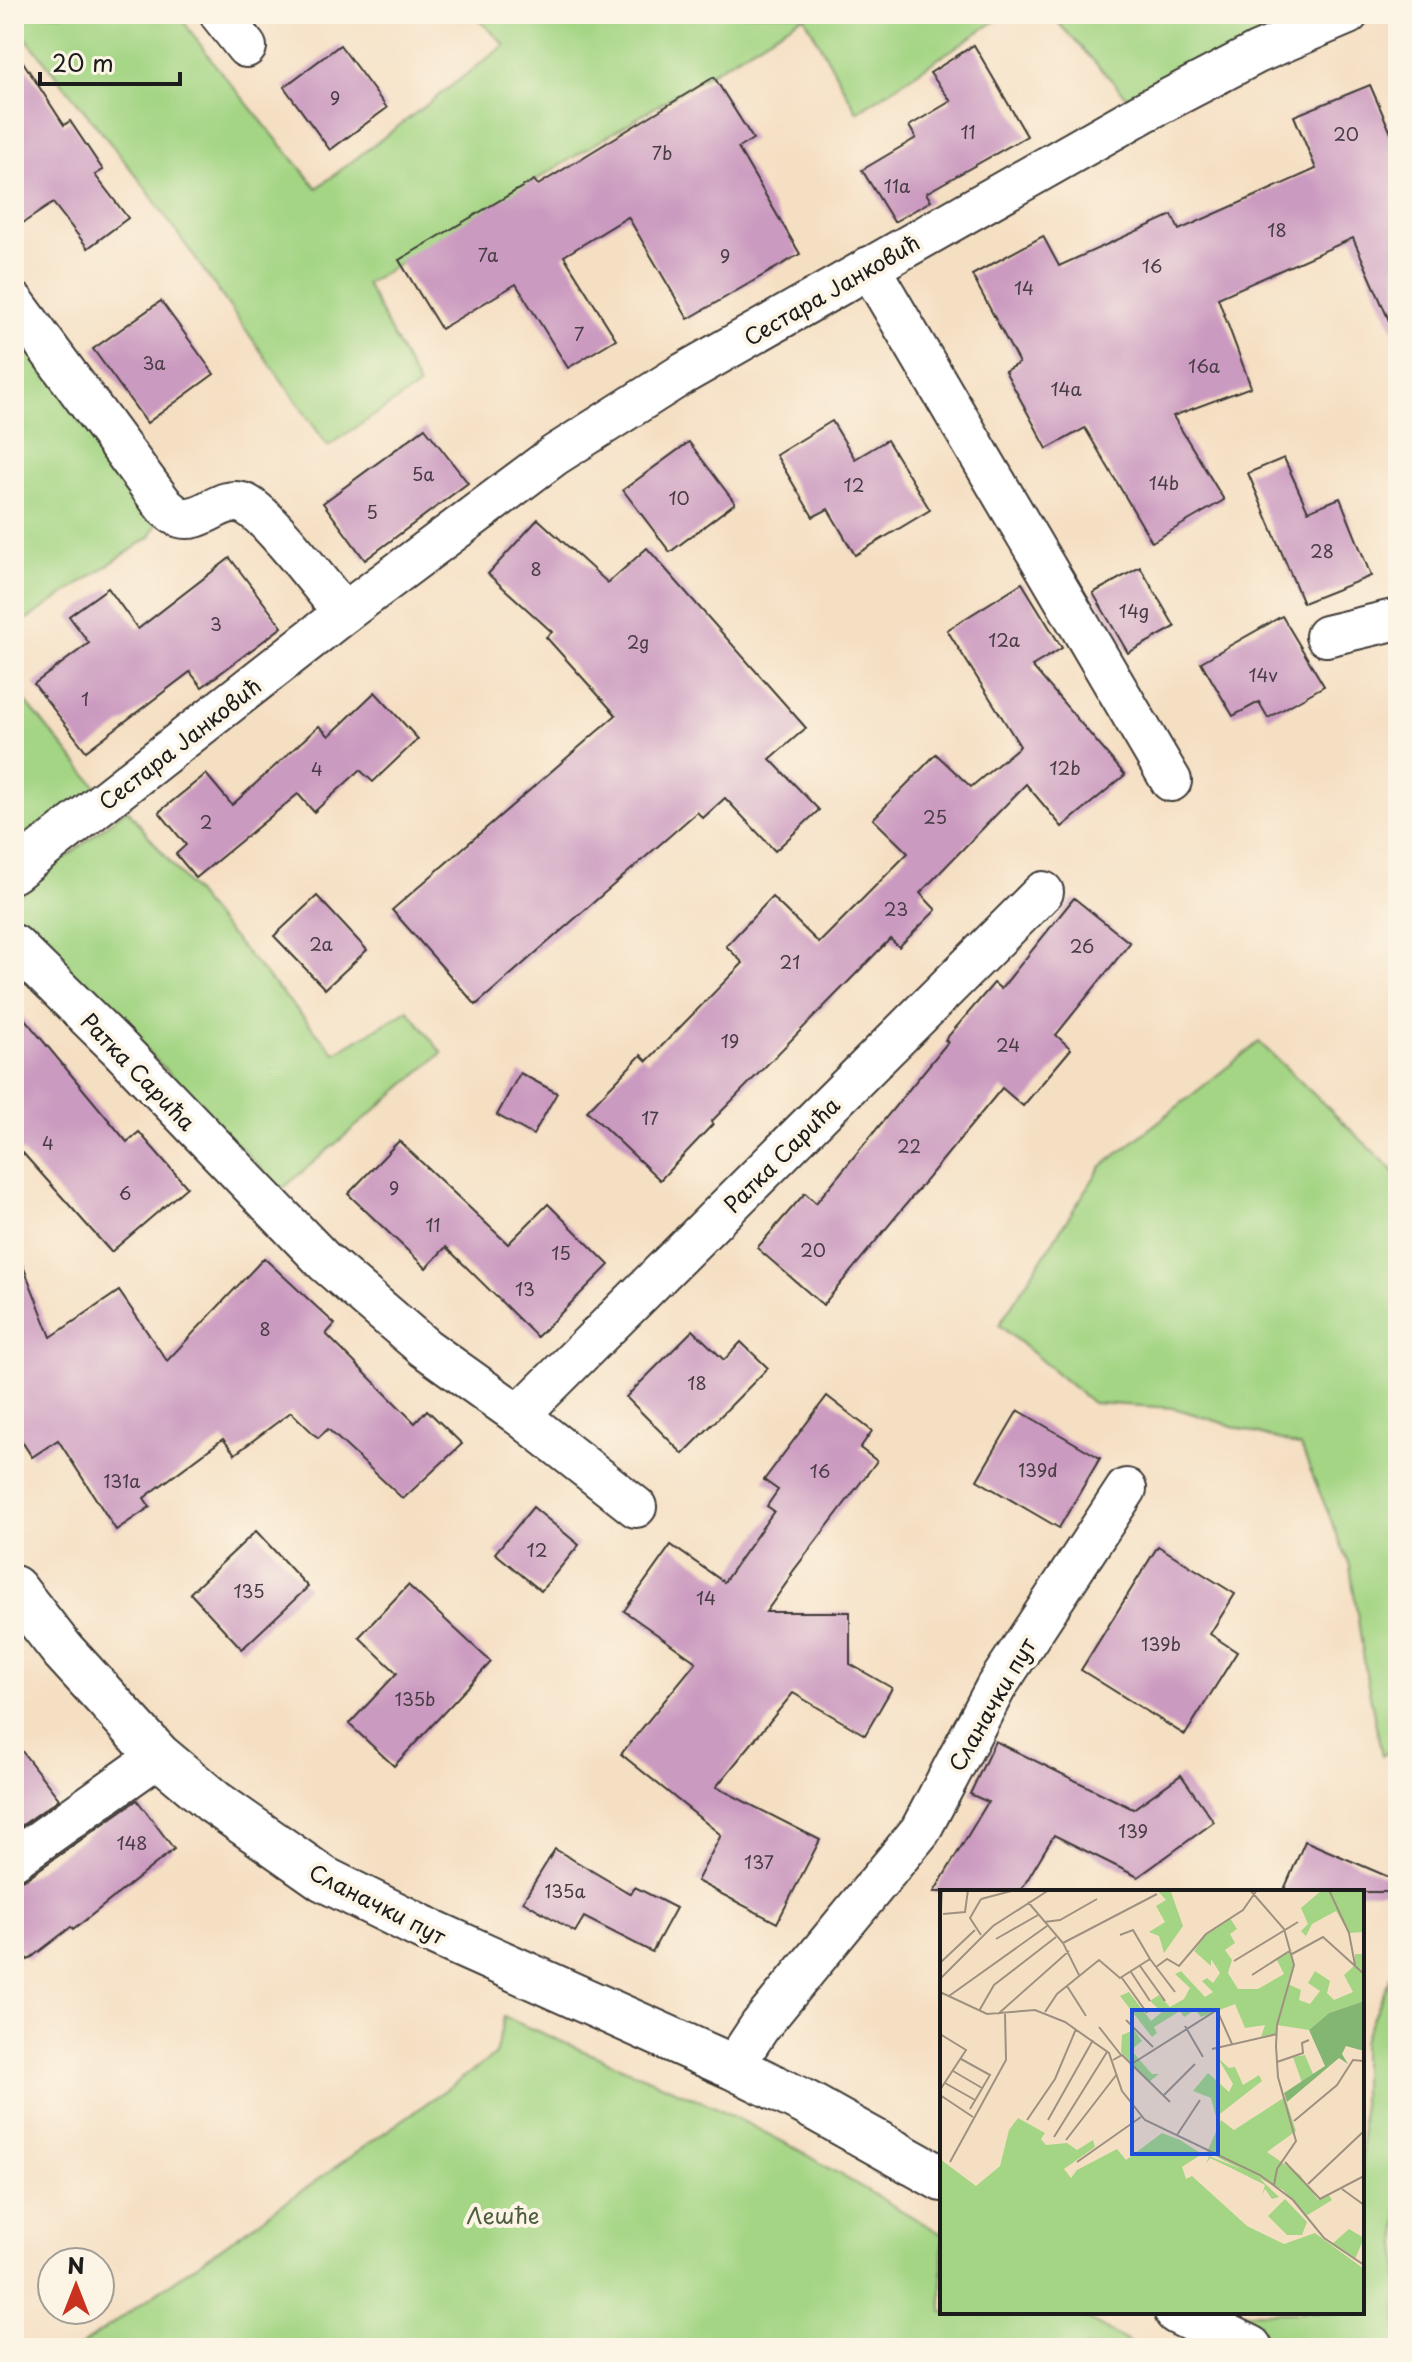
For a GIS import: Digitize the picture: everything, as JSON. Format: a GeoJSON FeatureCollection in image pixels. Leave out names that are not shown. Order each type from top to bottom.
{"type":"FeatureCollection","features":[{"type":"Feature","properties":{"kind":"street"},"geometry":{"type":"LineString","coordinates":[[220,14],[246,47]]}},
{"type":"Feature","properties":{"kind":"street","name":"Сестара Јанковић"},"geometry":{"type":"LineString","coordinates":[[14,872],[344,613],[555,455],[681,375],[1155,106],[1257,53],[1348,14]]}},
{"type":"Feature","properties":{"kind":"street"},"geometry":{"type":"LineString","coordinates":[[869,267],[1171,781]]}},
{"type":"Feature","properties":{"kind":"street"},"geometry":{"type":"LineString","coordinates":[[14,302],[165,507],[180,517],[198,517],[221,504],[245,504],[267,521],[344,613]]}},
{"type":"Feature","properties":{"kind":"street"},"geometry":{"type":"LineString","coordinates":[[1326,636],[1398,619]]}},
{"type":"Feature","properties":{"kind":"street","name":"Ратка Сарића"},"geometry":{"type":"LineString","coordinates":[[519,1415],[1043,892]]}},
{"type":"Feature","properties":{"kind":"street","name":"Ратка Сарића"},"geometry":{"type":"LineString","coordinates":[[14,945],[118,1047],[325,1262],[425,1348],[519,1415],[636,1507]]}},
{"type":"Feature","properties":{"kind":"street","name":"Сланачки пут"},"geometry":{"type":"LineString","coordinates":[[733,2067],[760,2026],[920,1831],[996,1687],[1126,1489]]}},
{"type":"Feature","properties":{"kind":"street","name":"Сланачки пут"},"geometry":{"type":"LineString","coordinates":[[14,1588],[63,1651],[159,1756],[260,1836],[349,1893],[733,2067],[806,2103],[940,2178]]}},
{"type":"Feature","properties":{"kind":"street"},"geometry":{"type":"LineString","coordinates":[[14,1859],[159,1756]]}},
{"type":"Feature","properties":{"kind":"street"},"geometry":{"type":"LineString","coordinates":[[1181,2314],[1250,2348]]}},
{"type":"Feature","properties":{"kind":"green space"},"geometry":{"type":"Polygon","coordinates":[[[14,14],[178,14],[216,66],[317,188],[505,45],[473,14],[1006,14],[857,112],[804,16],[366,284],[419,386],[328,446],[139,179],[14,23],[14,14]]]}},
{"type":"Feature","properties":{"kind":"green space"},"geometry":{"type":"Polygon","coordinates":[[[1050,14],[1348,14],[1142,113],[1050,14]]]}},
{"type":"Feature","properties":{"kind":"green space"},"geometry":{"type":"Polygon","coordinates":[[[36,332],[165,507],[150,537],[14,628],[14,342],[36,332]]]}},
{"type":"Feature","properties":{"kind":"green space"},"geometry":{"type":"Polygon","coordinates":[[[14,688],[108,800],[14,872],[14,688]]]}},
{"type":"Feature","properties":{"kind":"green space"},"geometry":{"type":"Polygon","coordinates":[[[127,809],[216,919],[335,1053],[408,1010],[442,1053],[281,1190],[14,912],[14,899],[127,809]]]}},
{"type":"Feature","properties":{"kind":"green space"},"geometry":{"type":"Polygon","coordinates":[[[1259,1042],[1398,1175],[1398,1744],[1382,1756],[1350,1566],[1301,1447],[1174,1408],[1092,1403],[999,1325],[1101,1167],[1259,1042]]]}},
{"type":"Feature","properties":{"kind":"green space"},"geometry":{"type":"Polygon","coordinates":[[[1398,1960],[1398,2348],[1250,2348],[1231,2339],[1242,2314],[1364,2314],[1364,2037],[1398,1960]]]}},
{"type":"Feature","properties":{"kind":"green space","name":"Лешће"},"geometry":{"type":"Polygon","coordinates":[[[504,2017],[715,2107],[789,2145],[940,2233],[940,2314],[1079,2314],[1139,2348],[78,2348],[109,2326],[116,2326],[116,2321],[495,2055],[504,2017]]]}},
{"type":"Feature","properties":{"kind":"building"},"geometry":{"type":"Polygon","coordinates":[[[340,45],[387,108],[330,150],[284,87],[340,45]]]}},
{"type":"Feature","properties":{"kind":"building"},"geometry":{"type":"Polygon","coordinates":[[[974,45],[1027,136],[926,193],[931,201],[894,222],[862,170],[916,138],[909,126],[951,101],[930,73],[974,45]]]}},
{"type":"Feature","properties":{"kind":"building"},"geometry":{"type":"Polygon","coordinates":[[[14,48],[64,125],[70,121],[103,170],[95,175],[128,218],[88,248],[53,203],[14,229],[14,48]]]}},
{"type":"Feature","properties":{"kind":"building"},"geometry":{"type":"Polygon","coordinates":[[[714,77],[753,139],[738,148],[800,254],[688,319],[628,217],[564,256],[616,339],[568,368],[516,284],[441,329],[399,260],[534,180],[538,185],[714,77]]]}},
{"type":"Feature","properties":{"kind":"building"},"geometry":{"type":"Polygon","coordinates":[[[1370,85],[1398,149],[1398,341],[1353,238],[1218,298],[1251,387],[1173,416],[1224,500],[1152,542],[1085,428],[1047,449],[1005,371],[1019,363],[972,275],[1043,236],[1059,266],[1172,215],[1179,230],[1316,169],[1294,116],[1370,85]]]}},
{"type":"Feature","properties":{"kind":"building"},"geometry":{"type":"Polygon","coordinates":[[[161,301],[214,374],[147,423],[93,349],[161,301]]]}},
{"type":"Feature","properties":{"kind":"building"},"geometry":{"type":"Polygon","coordinates":[[[832,421],[855,459],[887,440],[930,510],[855,555],[828,509],[813,517],[776,455],[832,421]]]}},
{"type":"Feature","properties":{"kind":"building"},"geometry":{"type":"Polygon","coordinates":[[[425,428],[468,483],[365,560],[323,503],[425,428]]]}},
{"type":"Feature","properties":{"kind":"building"},"geometry":{"type":"Polygon","coordinates":[[[689,442],[735,503],[670,552],[623,490],[689,442]]]}},
{"type":"Feature","properties":{"kind":"building"},"geometry":{"type":"Polygon","coordinates":[[[1284,458],[1308,511],[1340,498],[1371,576],[1303,603],[1248,473],[1284,458]]]}},
{"type":"Feature","properties":{"kind":"building"},"geometry":{"type":"Polygon","coordinates":[[[538,519],[608,583],[647,548],[806,728],[770,759],[819,810],[775,851],[725,798],[703,818],[697,812],[476,1005],[392,910],[616,715],[546,637],[552,632],[488,574],[538,519]]]}},
{"type":"Feature","properties":{"kind":"building"},"geometry":{"type":"Polygon","coordinates":[[[230,558],[282,627],[202,687],[190,672],[86,751],[34,684],[89,643],[69,616],[108,588],[138,629],[230,558]]]}},
{"type":"Feature","properties":{"kind":"building"},"geometry":{"type":"Polygon","coordinates":[[[1140,567],[1175,627],[1128,653],[1093,593],[1140,567]]]}},
{"type":"Feature","properties":{"kind":"building"},"geometry":{"type":"Polygon","coordinates":[[[1022,583],[1062,648],[1032,666],[1125,775],[1062,827],[1026,784],[920,893],[936,910],[899,947],[890,939],[711,1122],[713,1124],[660,1180],[587,1111],[641,1055],[647,1061],[743,963],[726,946],[772,897],[819,943],[908,853],[873,819],[936,754],[971,787],[1020,746],[947,630],[1022,583]]]}},
{"type":"Feature","properties":{"kind":"building"},"geometry":{"type":"Polygon","coordinates":[[[1282,616],[1324,686],[1268,718],[1259,702],[1233,716],[1201,662],[1282,616]]]}},
{"type":"Feature","properties":{"kind":"building"},"geometry":{"type":"Polygon","coordinates":[[[375,692],[418,739],[373,782],[360,770],[314,812],[298,794],[196,878],[176,854],[186,845],[159,812],[206,774],[232,805],[319,726],[329,736],[375,692]]]}},
{"type":"Feature","properties":{"kind":"building"},"geometry":{"type":"Polygon","coordinates":[[[317,896],[367,950],[325,989],[274,936],[317,896]]]}},
{"type":"Feature","properties":{"kind":"building"},"geometry":{"type":"Polygon","coordinates":[[[1074,898],[1130,943],[1056,1035],[1071,1049],[1023,1106],[1002,1088],[823,1305],[757,1248],[805,1193],[816,1203],[948,1042],[945,1040],[994,983],[1001,989],[1074,898]]]}},
{"type":"Feature","properties":{"kind":"building"},"geometry":{"type":"Polygon","coordinates":[[[14,1006],[127,1142],[139,1132],[187,1187],[111,1252],[14,1143],[14,1006]]]}},
{"type":"Feature","properties":{"kind":"building"},"geometry":{"type":"Polygon","coordinates":[[[520,1073],[557,1093],[533,1135],[497,1115],[520,1073]]]}},
{"type":"Feature","properties":{"kind":"building"},"geometry":{"type":"Polygon","coordinates":[[[399,1141],[508,1244],[548,1204],[609,1265],[537,1337],[446,1247],[426,1268],[348,1194],[399,1141]]]}},
{"type":"Feature","properties":{"kind":"building"},"geometry":{"type":"Polygon","coordinates":[[[16,1248],[51,1337],[119,1291],[167,1361],[264,1258],[335,1324],[326,1334],[415,1423],[427,1410],[462,1444],[403,1499],[328,1429],[318,1438],[291,1412],[235,1454],[223,1439],[144,1498],[150,1507],[116,1530],[58,1440],[32,1457],[14,1429],[16,1248]]]}},
{"type":"Feature","properties":{"kind":"building"},"geometry":{"type":"Polygon","coordinates":[[[693,1330],[724,1360],[741,1342],[768,1368],[683,1454],[626,1397],[693,1330]]]}},
{"type":"Feature","properties":{"kind":"building"},"geometry":{"type":"Polygon","coordinates":[[[827,1396],[872,1431],[860,1448],[877,1461],[766,1612],[850,1612],[850,1664],[892,1688],[865,1735],[793,1693],[716,1787],[820,1840],[777,1923],[697,1881],[721,1835],[621,1754],[696,1662],[624,1611],[671,1545],[724,1582],[774,1511],[767,1506],[778,1490],[764,1480],[827,1396]]]}},
{"type":"Feature","properties":{"kind":"building"},"geometry":{"type":"Polygon","coordinates":[[[1018,1410],[1100,1458],[1059,1528],[977,1480],[1018,1410]]]}},
{"type":"Feature","properties":{"kind":"building"},"geometry":{"type":"Polygon","coordinates":[[[533,1507],[579,1545],[541,1591],[495,1553],[533,1507]]]}},
{"type":"Feature","properties":{"kind":"building"},"geometry":{"type":"Polygon","coordinates":[[[256,1531],[308,1587],[242,1649],[190,1593],[256,1531]]]}},
{"type":"Feature","properties":{"kind":"building"},"geometry":{"type":"Polygon","coordinates":[[[1158,1546],[1235,1594],[1210,1634],[1237,1652],[1185,1735],[1081,1670],[1158,1546]]]}},
{"type":"Feature","properties":{"kind":"building"},"geometry":{"type":"Polygon","coordinates":[[[408,1585],[491,1662],[394,1766],[349,1724],[397,1673],[359,1637],[408,1585]]]}},
{"type":"Feature","properties":{"kind":"building"},"geometry":{"type":"Polygon","coordinates":[[[14,1741],[59,1799],[14,1831],[14,1741]]]}},
{"type":"Feature","properties":{"kind":"building"},"geometry":{"type":"Polygon","coordinates":[[[995,1741],[1133,1809],[1181,1775],[1214,1822],[1138,1877],[1054,1835],[1021,1890],[934,1892],[988,1802],[970,1794],[995,1741]]]}},
{"type":"Feature","properties":{"kind":"building"},"geometry":{"type":"Polygon","coordinates":[[[137,1800],[174,1849],[73,1930],[71,1927],[28,1960],[14,1942],[14,1882],[27,1878],[137,1800]]]}},
{"type":"Feature","properties":{"kind":"building"},"geometry":{"type":"Polygon","coordinates":[[[1305,1841],[1398,1881],[1398,1892],[1284,1890],[1305,1841]]]}},
{"type":"Feature","properties":{"kind":"building"},"geometry":{"type":"Polygon","coordinates":[[[555,1849],[631,1894],[635,1887],[676,1908],[652,1952],[584,1917],[575,1932],[523,1901],[555,1849]]]}}]}
